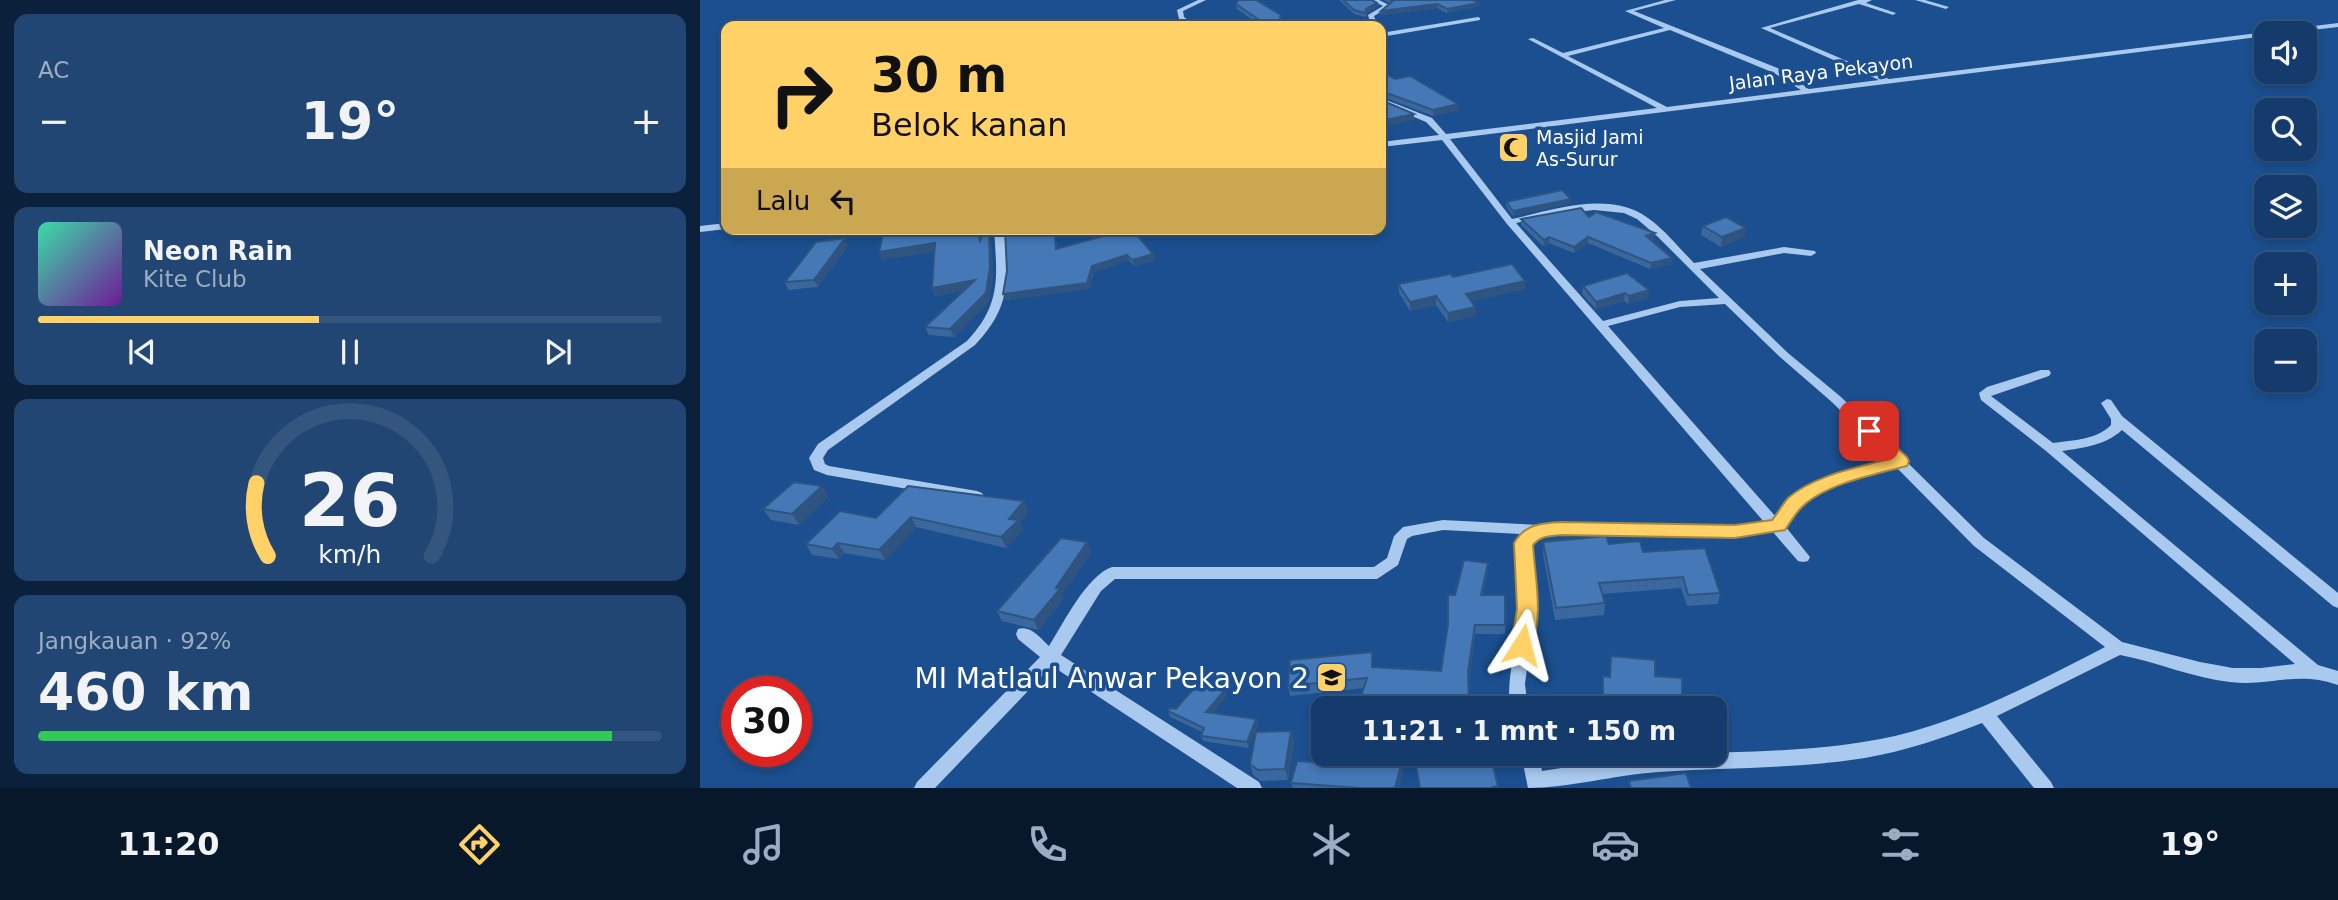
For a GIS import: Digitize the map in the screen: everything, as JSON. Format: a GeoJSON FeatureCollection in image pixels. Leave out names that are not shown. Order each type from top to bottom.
{"type":"FeatureCollection","features":[{"type":"Feature","properties":{"kind":"street"},"geometry":{"type":"LineString","coordinates":[[1186,21],[1181,18],[1180,10],[1203,0]]}},
{"type":"Feature","properties":{"kind":"street"},"geometry":{"type":"LineString","coordinates":[[1373,21],[1371,15],[1388,6],[1374,0]]}},
{"type":"Feature","properties":{"kind":"street"},"geometry":{"type":"LineString","coordinates":[[1673,0],[1628,11],[1791,79],[1807,91]]}},
{"type":"Feature","properties":{"kind":"street"},"geometry":{"type":"LineString","coordinates":[[1869,0],[1764,29],[1887,81]]}},
{"type":"Feature","properties":{"kind":"street"},"geometry":{"type":"LineString","coordinates":[[1918,0],[1947,7]]}},
{"type":"Feature","properties":{"kind":"street"},"geometry":{"type":"LineString","coordinates":[[1858,2],[1893,13]]}},
{"type":"Feature","properties":{"kind":"street"},"geometry":{"type":"LineString","coordinates":[[1386,31],[1430,29],[1478,19]]}},
{"type":"Feature","properties":{"kind":"street","name":"Jalan Raya Pekayon"},"geometry":{"type":"LineString","coordinates":[[2317,28],[2338,25]]}},
{"type":"Feature","properties":{"kind":"street"},"geometry":{"type":"LineString","coordinates":[[1562,55],[1672,28]]}},
{"type":"Feature","properties":{"kind":"street","name":"Jalan Raya Pekayon"},"geometry":{"type":"LineString","coordinates":[[1386,144],[2254,36]]}},
{"type":"Feature","properties":{"kind":"street"},"geometry":{"type":"LineString","coordinates":[[1531,39],[1665,109]]}},
{"type":"Feature","properties":{"kind":"street"},"geometry":{"type":"LineString","coordinates":[[1791,79],[1813,74]]}},
{"type":"Feature","properties":{"kind":"street"},"geometry":{"type":"LineString","coordinates":[[1386,102],[1435,125],[1510,222],[1803,557]]}},
{"type":"Feature","properties":{"kind":"street"},"geometry":{"type":"LineString","coordinates":[[1510,222],[1582,208],[1639,216],[1900,461],[1997,558],[2049,594],[2118,648],[2141,651],[2232,676],[2312,669]]}},
{"type":"Feature","properties":{"kind":"street"},"geometry":{"type":"LineString","coordinates":[[700,229],[721,227]]}},
{"type":"Feature","properties":{"kind":"street"},"geometry":{"type":"LineString","coordinates":[[987,498],[827,470],[818,467],[816,458],[823,447],[984,332],[995,315],[1002,285],[999,235]]}},
{"type":"Feature","properties":{"kind":"street"},"geometry":{"type":"LineString","coordinates":[[1692,267],[1784,250],[1811,253]]}},
{"type":"Feature","properties":{"kind":"street"},"geometry":{"type":"LineString","coordinates":[[1600,324],[1680,304],[1727,301]]}},
{"type":"Feature","properties":{"kind":"street"},"geometry":{"type":"LineString","coordinates":[[2045,373],[1991,390],[1985,395],[2312,669],[2338,678]]}},
{"type":"Feature","properties":{"kind":"street"},"geometry":{"type":"LineString","coordinates":[[2107,403],[2117,419],[2338,602]]}},
{"type":"Feature","properties":{"kind":"street"},"geometry":{"type":"LineString","coordinates":[[2051,448],[2101,439],[2112,434],[2118,426],[2117,419]]}},
{"type":"Feature","properties":{"kind":"street"},"geometry":{"type":"LineString","coordinates":[[923,788],[1051,657],[1096,587],[1112,573],[1377,573],[1393,561],[1401,537],[1415,528],[1443,525],[1540,530],[1735,532],[1778,526],[1796,502],[1821,488],[1844,477],[1900,461]]}},
{"type":"Feature","properties":{"kind":"street"},"geometry":{"type":"LineString","coordinates":[[1516,696],[1518,661],[1527,609],[1523,543],[1540,530]]}},
{"type":"Feature","properties":{"kind":"street"},"geometry":{"type":"LineString","coordinates":[[1024,634],[1051,657],[1253,788]]}},
{"type":"Feature","properties":{"kind":"street"},"geometry":{"type":"LineString","coordinates":[[1533,766],[1537,784],[1657,764],[1837,754],[1922,737],[1985,714],[2118,648]]}},
{"type":"Feature","properties":{"kind":"street"},"geometry":{"type":"LineString","coordinates":[[1985,714],[2045,788]]}},
{"type":"Feature","properties":{"kind":"building"},"geometry":{"type":"Polygon","coordinates":[[[1238,0],[1256,0],[1281,15],[1283,21],[1261,21],[1236,4],[1238,0]]]}},
{"type":"Feature","properties":{"kind":"building"},"geometry":{"type":"Polygon","coordinates":[[[1343,0],[1372,0],[1377,3],[1366,9],[1365,13],[1354,10],[1343,0]]]}},
{"type":"Feature","properties":{"kind":"building"},"geometry":{"type":"Polygon","coordinates":[[[1390,0],[1472,0],[1479,3],[1447,9],[1437,4],[1381,11],[1393,1],[1390,0]]]}},
{"type":"Feature","properties":{"kind":"building"},"geometry":{"type":"Polygon","coordinates":[[[1386,74],[1395,79],[1410,76],[1458,104],[1433,110],[1386,93],[1386,74]]]}},
{"type":"Feature","properties":{"kind":"building"},"geometry":{"type":"Polygon","coordinates":[[[1386,102],[1414,114],[1386,120],[1386,102]]]}},
{"type":"Feature","properties":{"kind":"building"},"geometry":{"type":"Polygon","coordinates":[[[1562,190],[1571,199],[1513,211],[1506,202],[1562,190]]]}},
{"type":"Feature","properties":{"kind":"building"},"geometry":{"type":"Polygon","coordinates":[[[1581,208],[1589,217],[1596,212],[1655,233],[1646,236],[1672,258],[1651,263],[1588,237],[1574,247],[1549,237],[1544,240],[1521,219],[1581,208]]]}},
{"type":"Feature","properties":{"kind":"building"},"geometry":{"type":"Polygon","coordinates":[[[1726,217],[1746,228],[1722,237],[1703,226],[1726,217]]]}},
{"type":"Feature","properties":{"kind":"building"},"geometry":{"type":"Polygon","coordinates":[[[883,235],[979,235],[980,241],[982,235],[989,235],[990,267],[986,293],[950,329],[925,327],[975,280],[932,288],[935,243],[879,252],[883,235]]]}},
{"type":"Feature","properties":{"kind":"building"},"geometry":{"type":"Polygon","coordinates":[[[1005,235],[1055,235],[1056,249],[1107,235],[1137,235],[1153,254],[1132,260],[1127,255],[1092,266],[1087,283],[1003,294],[1007,271],[1005,235]]]}},
{"type":"Feature","properties":{"kind":"building"},"geometry":{"type":"Polygon","coordinates":[[[845,238],[814,280],[785,282],[816,242],[845,238]]]}},
{"type":"Feature","properties":{"kind":"building"},"geometry":{"type":"Polygon","coordinates":[[[1512,264],[1525,281],[1466,294],[1475,307],[1448,313],[1436,296],[1410,302],[1398,284],[1451,274],[1453,277],[1512,264]]]}},
{"type":"Feature","properties":{"kind":"building"},"geometry":{"type":"Polygon","coordinates":[[[1627,273],[1649,290],[1629,296],[1625,293],[1596,302],[1583,286],[1627,273]]]}},
{"type":"Feature","properties":{"kind":"building"},"geometry":{"type":"Polygon","coordinates":[[[794,482],[822,486],[792,514],[763,509],[794,482]]]}},
{"type":"Feature","properties":{"kind":"building"},"geometry":{"type":"Polygon","coordinates":[[[908,486],[1024,501],[1009,519],[1019,520],[1001,537],[911,517],[879,550],[838,543],[832,549],[806,544],[840,511],[876,518],[908,486]]]}},
{"type":"Feature","properties":{"kind":"building"},"geometry":{"type":"Polygon","coordinates":[[[1606,536],[1609,544],[1640,541],[1643,552],[1705,548],[1720,593],[1688,595],[1683,577],[1599,583],[1605,603],[1556,608],[1543,542],[1606,536]]]}},
{"type":"Feature","properties":{"kind":"building"},"geometry":{"type":"Polygon","coordinates":[[[1061,538],[1087,542],[1056,588],[1060,589],[1034,620],[997,611],[1061,538]]]}},
{"type":"Feature","properties":{"kind":"building"},"geometry":{"type":"Polygon","coordinates":[[[1464,560],[1488,563],[1481,595],[1505,595],[1505,625],[1475,625],[1468,672],[1469,696],[1361,696],[1367,678],[1288,686],[1290,660],[1372,652],[1372,667],[1441,671],[1448,624],[1448,595],[1455,595],[1464,560]]]}},
{"type":"Feature","properties":{"kind":"building"},"geometry":{"type":"Polygon","coordinates":[[[1611,656],[1655,660],[1655,676],[1682,678],[1682,696],[1603,696],[1603,676],[1610,677],[1611,656]]]}},
{"type":"Feature","properties":{"kind":"building"},"geometry":{"type":"Polygon","coordinates":[[[1202,679],[1225,690],[1206,712],[1256,719],[1247,742],[1201,736],[1204,728],[1168,711],[1169,708],[1176,709],[1202,679]]]}},
{"type":"Feature","properties":{"kind":"building"},"geometry":{"type":"Polygon","coordinates":[[[1291,731],[1285,769],[1258,770],[1250,764],[1256,732],[1291,731]]]}},
{"type":"Feature","properties":{"kind":"building"},"geometry":{"type":"Polygon","coordinates":[[[1297,761],[1311,762],[1311,766],[1401,766],[1395,788],[1360,788],[1291,783],[1297,761]]]}},
{"type":"Feature","properties":{"kind":"building"},"geometry":{"type":"Polygon","coordinates":[[[1416,766],[1493,766],[1498,786],[1490,788],[1420,788],[1416,766]]]}},
{"type":"Feature","properties":{"kind":"building"},"geometry":{"type":"Polygon","coordinates":[[[1686,773],[1691,788],[1631,788],[1629,781],[1686,773]]]}},
{"type":"Feature","properties":{"kind":"place","name":"Masjid Jami As-Surur"},"geometry":{"type":"Point","coordinates":[1513,148]}},
{"type":"Feature","properties":{"kind":"place","name":"MI Matlaul Anwar Pekayon 2"},"geometry":{"type":"Point","coordinates":[1332,678]}},
{"type":"Feature","properties":{"kind":"route"},"geometry":{"type":"LineString","coordinates":[[1522,645],[1527,609],[1523,553],[1526,538],[1540,530],[1561,528],[1735,532],[1778,526],[1785,513],[1796,502],[1821,488],[1844,477],[1900,461],[1869,431]]}}]}
